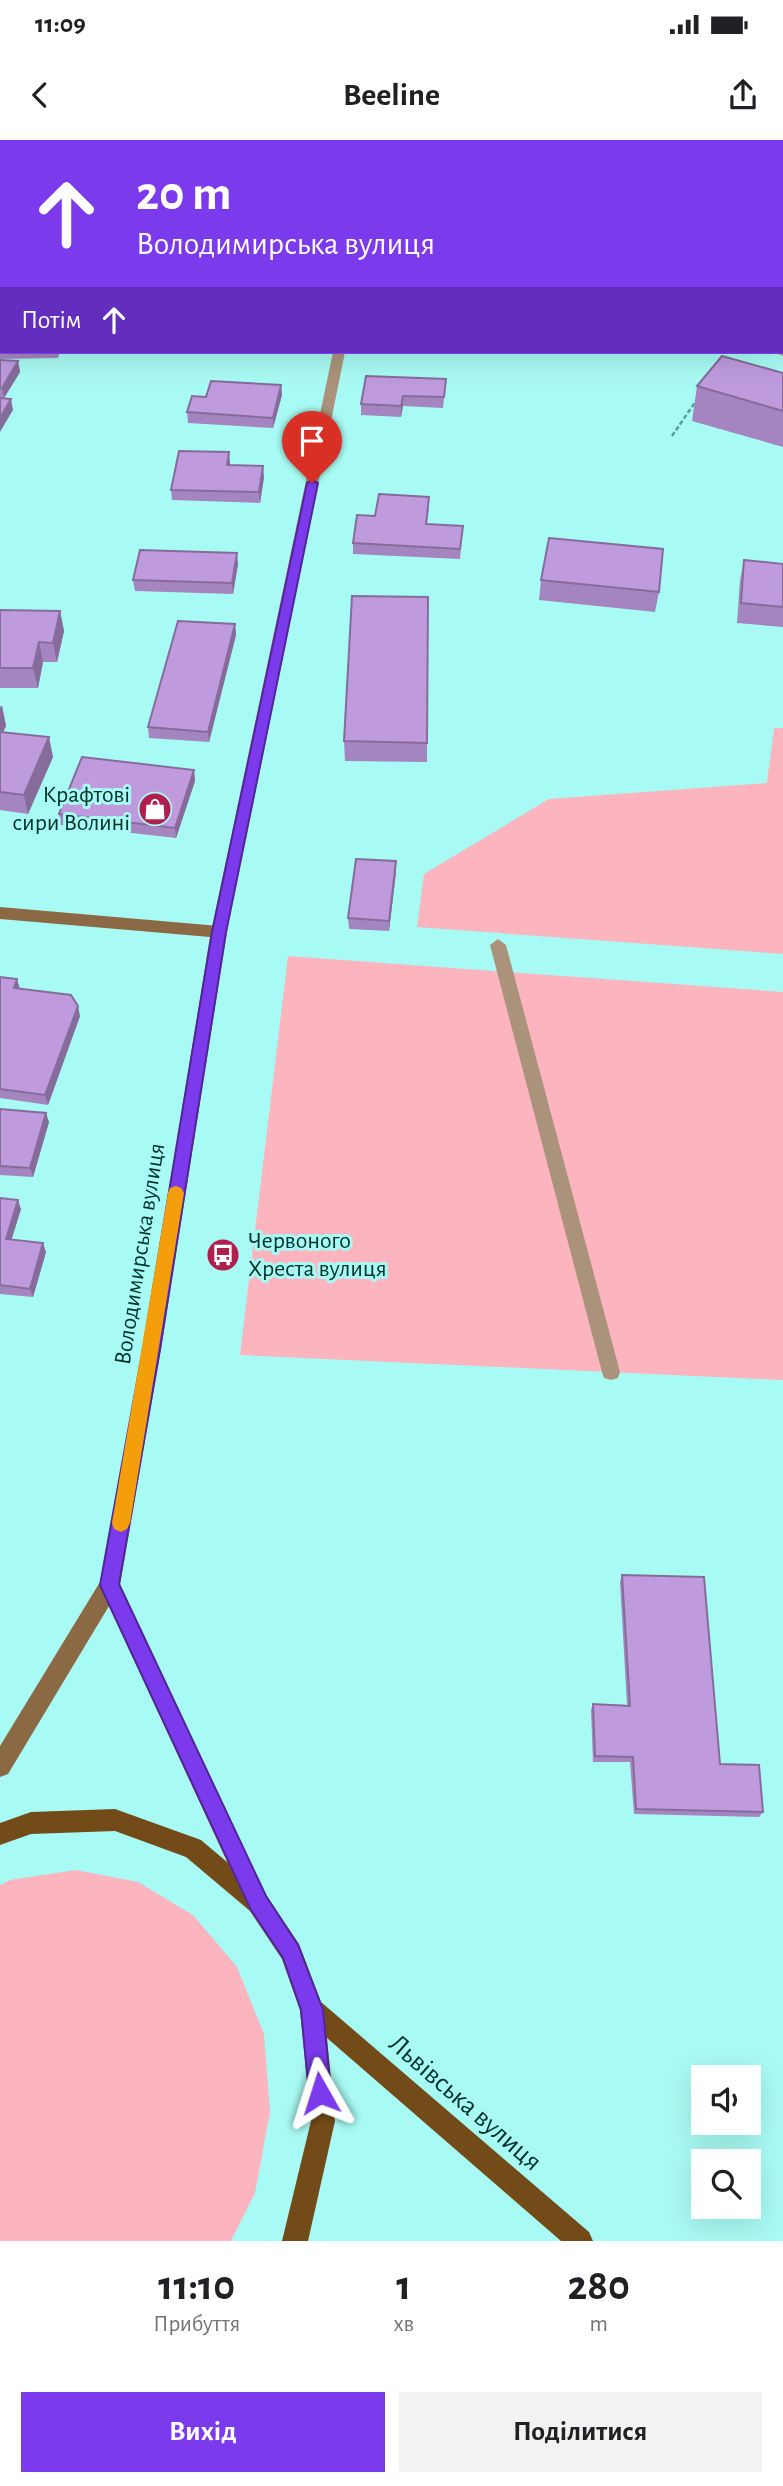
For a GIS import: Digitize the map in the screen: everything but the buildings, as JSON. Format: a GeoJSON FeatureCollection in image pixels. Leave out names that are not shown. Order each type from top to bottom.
{"type":"FeatureCollection","features":[{"type":"Feature","properties":{"kind":"main road"},"geometry":{"type":"LineString","coordinates":[[0,913],[219,932]]}},
{"type":"Feature","properties":{"kind":"main road","name":"Володимирська вулиця"},"geometry":{"type":"LineString","coordinates":[[0,1766],[110,1585],[152,1349],[219,932]]}},
{"type":"Feature","properties":{"kind":"main road"},"geometry":{"type":"LineString","coordinates":[[110,1585],[258,1903],[291,1952],[312,2010],[323,2121],[295,2241]]}},
{"type":"Feature","properties":{"kind":"main road"},"geometry":{"type":"LineString","coordinates":[[0,1834],[31,1822],[115,1820],[193,1847],[258,1903]]}},
{"type":"Feature","properties":{"kind":"main road","name":"Львівська вулиця"},"geometry":{"type":"LineString","coordinates":[[312,2010],[580,2241]]}},
{"type":"Feature","properties":{"kind":"street"},"geometry":{"type":"LineString","coordinates":[[219,932],[339,354]]}},
{"type":"Feature","properties":{"kind":"street"},"geometry":{"type":"LineString","coordinates":[[498,945],[611,1372]]}},
{"type":"Feature","properties":{"kind":"path"},"geometry":{"type":"LineString","coordinates":[[672,436],[701,394]]}},
{"type":"Feature","properties":{"kind":"shaded area"},"geometry":{"type":"Polygon","coordinates":[[[774,728],[783,728],[783,954],[417,927],[424,874],[549,799],[767,783],[774,728]]]}},
{"type":"Feature","properties":{"kind":"shaded area"},"geometry":{"type":"Polygon","coordinates":[[[288,956],[783,992],[783,1380],[240,1355],[288,956]]]}},
{"type":"Feature","properties":{"kind":"shaded area"},"geometry":{"type":"Polygon","coordinates":[[[76,1870],[138,1882],[193,1915],[237,1967],[264,2034],[270,2112],[255,2193],[231,2241],[0,2241],[0,1885],[10,1880],[76,1870]]]}},
{"type":"Feature","properties":{"kind":"slow traffic"},"geometry":{"type":"LineString","coordinates":[[121,1523],[176,1193]]}},
{"type":"Feature","properties":{"kind":"place","name":"Крафтові сири Волині"},"geometry":{"type":"Point","coordinates":[155,809]}},
{"type":"Feature","properties":{"kind":"place","name":"Червоного Хреста вулиця"},"geometry":{"type":"Point","coordinates":[223,1255]}},
{"type":"Feature","properties":{"kind":"route"},"geometry":{"type":"LineString","coordinates":[[312,483],[219,932],[152,1349],[110,1585],[258,1903],[291,1952],[312,2010],[320,2093]]}}]}
